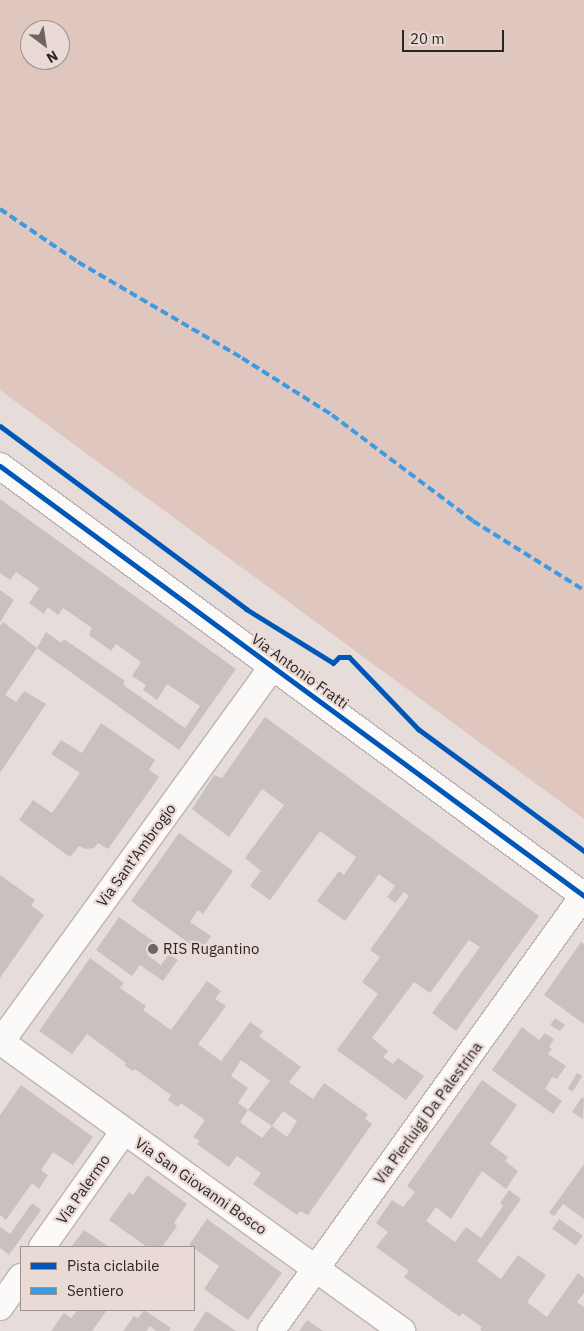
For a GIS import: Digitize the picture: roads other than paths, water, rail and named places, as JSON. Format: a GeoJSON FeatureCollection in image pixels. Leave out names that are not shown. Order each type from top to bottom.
{"type":"FeatureCollection","features":[{"type":"Feature","properties":{"kind":"street","name":"Via Antonio Fratti"},"geometry":{"type":"LineString","coordinates":[[0,466],[584,896]]}},
{"type":"Feature","properties":{"kind":"street","name":"Via Sant'Ambrogio"},"geometry":{"type":"LineString","coordinates":[[0,1042],[273,666]]}},
{"type":"Feature","properties":{"kind":"street","name":"Via Pierluigi Da Palestrina"},"geometry":{"type":"LineString","coordinates":[[271,1331],[584,896]]}},
{"type":"Feature","properties":{"kind":"street","name":"Via San Giovanni Bosco"},"geometry":{"type":"LineString","coordinates":[[0,1042],[317,1268],[394,1329]]}},
{"type":"Feature","properties":{"kind":"street","name":"Via Palermo"},"geometry":{"type":"LineString","coordinates":[[43,1246],[124,1131]]}},
{"type":"Feature","properties":{"kind":"street"},"geometry":{"type":"LineString","coordinates":[[0,1307],[20,1278]]}},
{"type":"Feature","properties":{"kind":"place","name":"RIS Rugantino"},"geometry":{"type":"Point","coordinates":[153,949]}}]}
